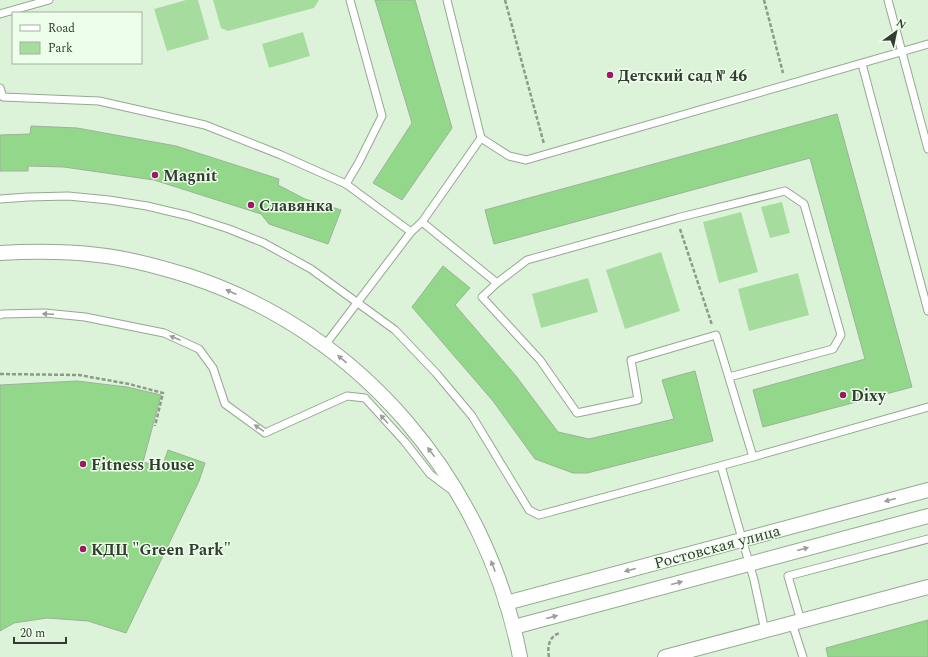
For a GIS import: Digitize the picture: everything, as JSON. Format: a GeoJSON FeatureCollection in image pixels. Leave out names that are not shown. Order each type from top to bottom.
{"type":"FeatureCollection","features":[{"type":"Feature","properties":{"kind":"street"},"geometry":{"type":"LineString","coordinates":[[0,253],[37,251],[99,255],[159,266],[224,289],[273,312],[325,345],[373,385],[416,432],[439,463],[460,496],[478,530],[493,566],[514,627],[520,657]]}},
{"type":"Feature","properties":{"kind":"street","name":"Ростовская улица"},"geometry":{"type":"LineString","coordinates":[[506,603],[928,490]]}},
{"type":"Feature","properties":{"kind":"street","name":"Ростовская улица"},"geometry":{"type":"LineString","coordinates":[[514,627],[928,516]]}},
{"type":"Feature","properties":{"kind":"street"},"geometry":{"type":"LineString","coordinates":[[665,657],[928,587]]}},
{"type":"Feature","properties":{"kind":"lane"},"geometry":{"type":"LineString","coordinates":[[0,14],[49,0]]}},
{"type":"Feature","properties":{"kind":"lane"},"geometry":{"type":"LineString","coordinates":[[346,184],[382,116],[350,0]]}},
{"type":"Feature","properties":{"kind":"lane"},"geometry":{"type":"LineString","coordinates":[[447,0],[481,138],[508,156],[526,160],[928,44]]}},
{"type":"Feature","properties":{"kind":"lane"},"geometry":{"type":"LineString","coordinates":[[888,0],[928,148]]}},
{"type":"Feature","properties":{"kind":"lane"},"geometry":{"type":"LineString","coordinates":[[862,64],[928,311]]}},
{"type":"Feature","properties":{"kind":"lane"},"geometry":{"type":"LineString","coordinates":[[0,88],[3,97],[99,101],[205,125],[281,155],[346,184],[411,232]]}},
{"type":"Feature","properties":{"kind":"lane"},"geometry":{"type":"LineString","coordinates":[[325,345],[411,232],[422,222],[481,138]]}},
{"type":"Feature","properties":{"kind":"lane"},"geometry":{"type":"LineString","coordinates":[[729,377],[833,349],[841,335],[804,204],[784,191],[677,218],[527,260],[497,283],[482,297],[540,360],[577,412],[638,400],[631,360],[716,335],[753,457]]}},
{"type":"Feature","properties":{"kind":"lane"},"geometry":{"type":"LineString","coordinates":[[0,199],[28,196],[68,196],[147,206],[189,216],[229,229],[264,243],[311,269],[395,330],[436,373],[472,416],[529,510],[540,515],[721,466],[928,407]]}},
{"type":"Feature","properties":{"kind":"lane"},"geometry":{"type":"LineString","coordinates":[[422,222],[497,283]]}},
{"type":"Feature","properties":{"kind":"lane"},"geometry":{"type":"LineString","coordinates":[[0,315],[45,313],[85,317],[164,333],[199,349],[213,368],[225,404],[265,433],[347,396],[365,398],[405,442],[430,474],[460,496]]}},
{"type":"Feature","properties":{"kind":"lane"},"geometry":{"type":"LineString","coordinates":[[721,466],[743,539],[765,631]]}},
{"type":"Feature","properties":{"kind":"lane"},"geometry":{"type":"LineString","coordinates":[[803,657],[788,576],[928,539]]}},
{"type":"Feature","properties":{"kind":"path"},"geometry":{"type":"LineString","coordinates":[[505,0],[541,131]]}},
{"type":"Feature","properties":{"kind":"path"},"geometry":{"type":"LineString","coordinates":[[764,0],[786,85]]}},
{"type":"Feature","properties":{"kind":"path"},"geometry":{"type":"LineString","coordinates":[[677,218],[716,335]]}},
{"type":"Feature","properties":{"kind":"path"},"geometry":{"type":"LineString","coordinates":[[0,374],[79,375],[129,384],[163,393],[155,426]]}},
{"type":"Feature","properties":{"kind":"path"},"geometry":{"type":"LineString","coordinates":[[549,657],[548,647],[554,634],[565,631]]}},
{"type":"Feature","properties":{"kind":"green space"},"geometry":{"type":"Polygon","coordinates":[[[186,0],[198,0],[209,39],[167,51],[154,9],[186,0]]]}},
{"type":"Feature","properties":{"kind":"green space"},"geometry":{"type":"Polygon","coordinates":[[[213,0],[319,0],[314,8],[228,31],[221,28],[213,0]]]}},
{"type":"Feature","properties":{"kind":"green space"},"geometry":{"type":"Polygon","coordinates":[[[303,32],[310,56],[269,68],[262,44],[303,32]]]}},
{"type":"Feature","properties":{"kind":"green space"},"geometry":{"type":"Polygon","coordinates":[[[782,202],[790,233],[770,238],[761,207],[782,202]]]}},
{"type":"Feature","properties":{"kind":"green space"},"geometry":{"type":"Polygon","coordinates":[[[741,212],[758,272],[719,283],[703,222],[741,212]]]}},
{"type":"Feature","properties":{"kind":"green space"},"geometry":{"type":"Polygon","coordinates":[[[661,252],[680,311],[625,329],[606,270],[661,252]]]}},
{"type":"Feature","properties":{"kind":"green space"},"geometry":{"type":"Polygon","coordinates":[[[798,273],[809,315],[749,331],[738,289],[798,273]]]}},
{"type":"Feature","properties":{"kind":"green space"},"geometry":{"type":"Polygon","coordinates":[[[588,278],[598,312],[541,328],[532,294],[588,278]]]}},
{"type":"Feature","properties":{"kind":"building"},"geometry":{"type":"Polygon","coordinates":[[[375,0],[415,0],[452,128],[402,200],[373,183],[412,123],[375,0]]]}},
{"type":"Feature","properties":{"kind":"building"},"geometry":{"type":"Polygon","coordinates":[[[837,114],[912,387],[763,427],[753,390],[865,359],[810,158],[494,244],[485,210],[837,114]]]}},
{"type":"Feature","properties":{"kind":"building"},"geometry":{"type":"Polygon","coordinates":[[[31,126],[77,128],[176,146],[279,179],[278,185],[305,199],[341,210],[328,244],[269,224],[261,214],[154,180],[64,167],[28,166],[28,171],[0,171],[0,135],[30,134],[31,126]]]}},
{"type":"Feature","properties":{"kind":"building"},"geometry":{"type":"Polygon","coordinates":[[[443,266],[470,288],[455,305],[516,376],[558,432],[589,439],[674,419],[662,380],[695,371],[713,441],[587,473],[573,473],[535,459],[493,401],[412,307],[443,266]]]}},
{"type":"Feature","properties":{"kind":"building","name":"КДЦ \"Green Park\""},"geometry":{"type":"Polygon","coordinates":[[[77,381],[127,387],[161,395],[143,462],[162,467],[168,450],[205,463],[199,481],[126,633],[88,621],[47,618],[14,623],[0,631],[0,385],[77,381]]]}},
{"type":"Feature","properties":{"kind":"building"},"geometry":{"type":"Polygon","coordinates":[[[928,620],[928,657],[828,657],[826,648],[928,620]]]}},
{"type":"Feature","properties":{"kind":"place","name":"Детский сад № 46"},"geometry":{"type":"Point","coordinates":[610,75]}},
{"type":"Feature","properties":{"kind":"place","name":"Magnit"},"geometry":{"type":"Point","coordinates":[155,175]}},
{"type":"Feature","properties":{"kind":"place","name":"Славянка"},"geometry":{"type":"Point","coordinates":[251,205]}},
{"type":"Feature","properties":{"kind":"place","name":"Dixy"},"geometry":{"type":"Point","coordinates":[843,395]}},
{"type":"Feature","properties":{"kind":"place","name":"Fitness House"},"geometry":{"type":"Point","coordinates":[83,464]}},
{"type":"Feature","properties":{"kind":"place","name":"КДЦ \"Green Park\""},"geometry":{"type":"Point","coordinates":[83,549]}}]}
